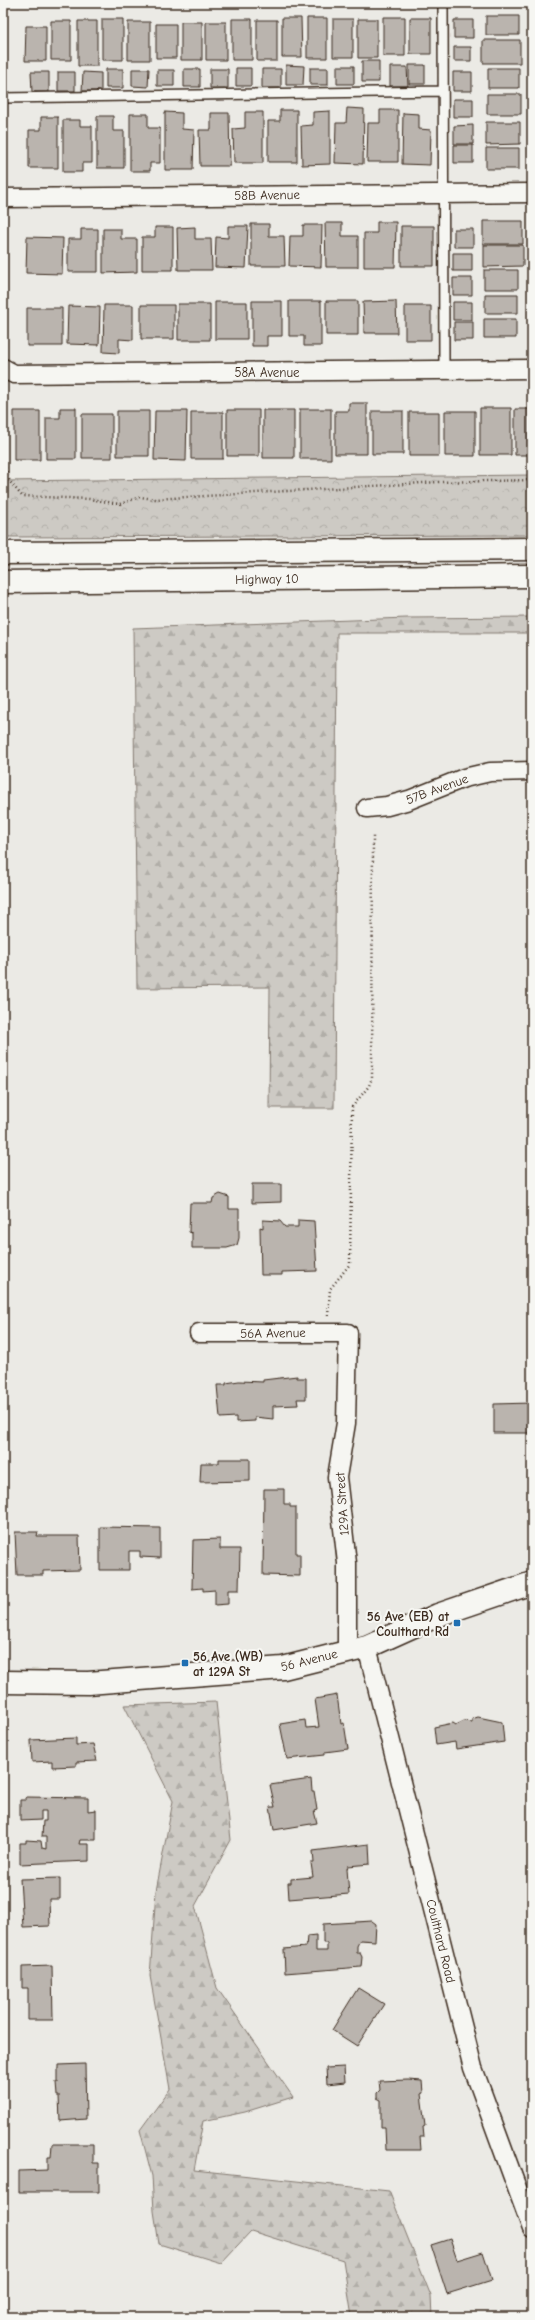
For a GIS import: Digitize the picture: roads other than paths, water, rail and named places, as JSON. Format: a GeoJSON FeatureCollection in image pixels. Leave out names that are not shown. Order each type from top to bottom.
{"type":"FeatureCollection","features":[{"type":"Feature","properties":{"kind":"main road","name":"Highway 10"},"geometry":{"type":"LineString","coordinates":[[3,553],[532,549]]}},
{"type":"Feature","properties":{"kind":"main road","name":"Highway 10"},"geometry":{"type":"LineString","coordinates":[[3,582],[532,576]]}},
{"type":"Feature","properties":{"kind":"main road","name":"56 Avenue"},"geometry":{"type":"LineString","coordinates":[[3,1682],[88,1683],[283,1668],[357,1649],[438,1615],[532,1583]]}},
{"type":"Feature","properties":{"kind":"street","name":"58B Avenue"},"geometry":{"type":"LineString","coordinates":[[3,198],[532,193]]}},
{"type":"Feature","properties":{"kind":"street","name":"58A Avenue"},"geometry":{"type":"LineString","coordinates":[[3,368],[14,374],[532,368]]}},
{"type":"Feature","properties":{"kind":"street","name":"57B Avenue"},"geometry":{"type":"LineString","coordinates":[[367,808],[387,806],[409,800],[464,778],[490,772],[532,771]]}},
{"type":"Feature","properties":{"kind":"street","name":"56A Avenue"},"geometry":{"type":"LineString","coordinates":[[199,1333],[348,1333]]}},
{"type":"Feature","properties":{"kind":"street","name":"129A Street"},"geometry":{"type":"LineString","coordinates":[[348,1333],[346,1423],[337,1477],[357,1649]]}},
{"type":"Feature","properties":{"kind":"street","name":"Coulthard Road"},"geometry":{"type":"LineString","coordinates":[[357,1649],[473,2068],[532,2229]]}},
{"type":"Feature","properties":{"kind":"lane"},"geometry":{"type":"LineString","coordinates":[[443,3],[442,193],[444,370]]}},
{"type":"Feature","properties":{"kind":"lane"},"geometry":{"type":"LineString","coordinates":[[3,98],[443,92]]}},
{"type":"Feature","properties":{"kind":"place","name":"56 Ave (EB) at Coulthard Rd"},"geometry":{"type":"Point","coordinates":[457,1623]}},
{"type":"Feature","properties":{"kind":"place","name":"56 Ave (WB) at 129A St"},"geometry":{"type":"Point","coordinates":[185,1663]}}]}
